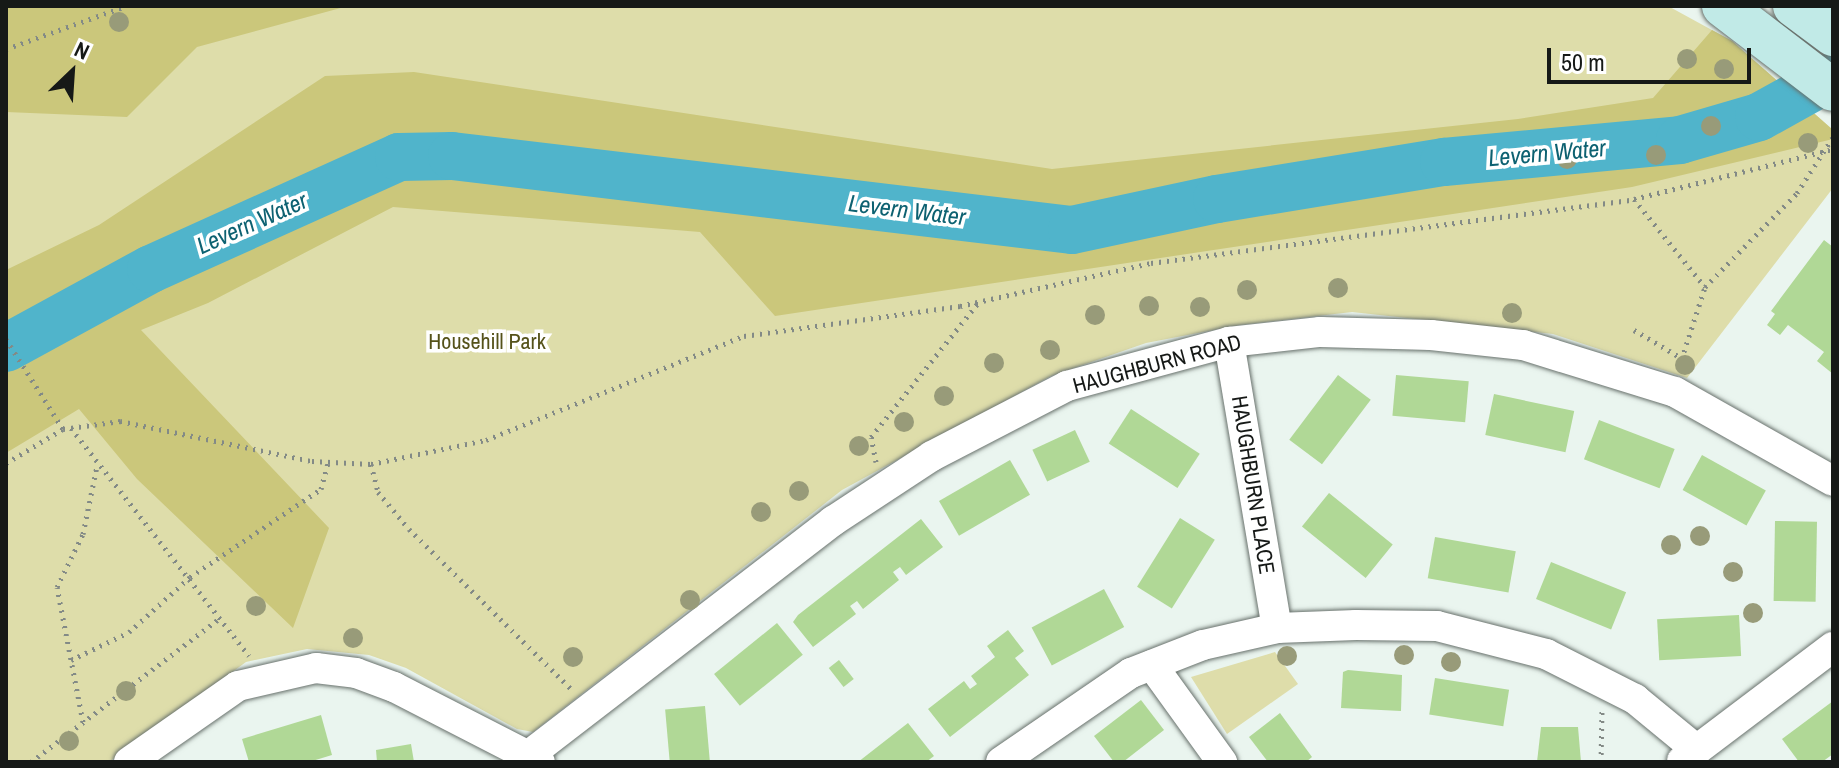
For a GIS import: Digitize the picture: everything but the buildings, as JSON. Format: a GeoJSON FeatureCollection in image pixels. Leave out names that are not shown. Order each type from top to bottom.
{"type":"FeatureCollection","features":[{"type":"Feature","properties":{"kind":"main road"},"geometry":{"type":"LineString","coordinates":[[1731,8],[1833,90]]}},
{"type":"Feature","properties":{"kind":"street","name":"HAUGHBURN ROAD"},"geometry":{"type":"LineString","coordinates":[[529,760],[833,521],[932,456],[1067,386],[1229,342],[1320,332],[1431,335],[1523,345],[1675,392],[1833,481]]}},
{"type":"Feature","properties":{"kind":"street","name":"HAUGHBURN PLACE"},"geometry":{"type":"LineString","coordinates":[[1229,342],[1277,628]]}},
{"type":"Feature","properties":{"kind":"street"},"geometry":{"type":"LineString","coordinates":[[1001,762],[1070,710],[1152,665],[1203,645],[1277,628],[1437,626],[1546,654],[1603,679],[1666,721],[1688,756],[1833,647]]}},
{"type":"Feature","properties":{"kind":"street"},"geometry":{"type":"LineString","coordinates":[[1152,665],[1222,762]]}},
{"type":"Feature","properties":{"kind":"street"},"geometry":{"type":"LineString","coordinates":[[129,762],[238,686],[316,668],[356,673],[394,687],[529,760]]}},
{"type":"Feature","properties":{"kind":"path"},"geometry":{"type":"LineString","coordinates":[[6,49],[126,6]]}},
{"type":"Feature","properties":{"kind":"path"},"geometry":{"type":"LineString","coordinates":[[1674,374],[1683,359],[1705,287],[1797,193],[1833,137]]}},
{"type":"Feature","properties":{"kind":"path"},"geometry":{"type":"LineString","coordinates":[[6,463],[63,429],[120,421],[328,462],[371,464],[486,440],[744,336],[979,302],[1151,263],[1634,199],[1824,155],[1833,149]]}},
{"type":"Feature","properties":{"kind":"path"},"geometry":{"type":"LineString","coordinates":[[1634,199],[1705,287]]}},
{"type":"Feature","properties":{"kind":"path"},"geometry":{"type":"LineString","coordinates":[[881,490],[871,437],[979,302]]}},
{"type":"Feature","properties":{"kind":"path"},"geometry":{"type":"LineString","coordinates":[[1634,330],[1683,359]]}},
{"type":"Feature","properties":{"kind":"path"},"geometry":{"type":"LineString","coordinates":[[6,339],[63,429]]}},
{"type":"Feature","properties":{"kind":"path"},"geometry":{"type":"LineString","coordinates":[[71,428],[97,466],[190,577],[267,678]]}},
{"type":"Feature","properties":{"kind":"path"},"geometry":{"type":"LineString","coordinates":[[71,660],[129,632],[190,577],[321,489],[328,462]]}},
{"type":"Feature","properties":{"kind":"path"},"geometry":{"type":"LineString","coordinates":[[371,464],[378,492],[409,529],[542,656],[591,712]]}},
{"type":"Feature","properties":{"kind":"path"},"geometry":{"type":"LineString","coordinates":[[83,722],[57,587],[83,534],[97,466]]}},
{"type":"Feature","properties":{"kind":"path"},"geometry":{"type":"LineString","coordinates":[[31,762],[220,618]]}},
{"type":"Feature","properties":{"kind":"path"},"geometry":{"type":"LineString","coordinates":[[1601,762],[1603,679]]}},
{"type":"Feature","properties":{"kind":"green space","name":"Househill Park"},"geometry":{"type":"Polygon","coordinates":[[[6,6],[1668,6],[1732,41],[1833,130],[1833,188],[1687,378],[1553,334],[1352,312],[1240,325],[1146,343],[1051,376],[842,490],[533,732],[517,729],[406,668],[369,655],[307,649],[246,662],[109,762],[6,762],[6,6]]]}},
{"type":"Feature","properties":{"kind":"green space"},"geometry":{"type":"Polygon","coordinates":[[[1275,652],[1298,684],[1227,734],[1191,677],[1275,652]]]}},
{"type":"Feature","properties":{"kind":"shaded area"},"geometry":{"type":"Polygon","coordinates":[[[6,6],[348,6],[197,47],[127,117],[6,112],[6,6]]]}},
{"type":"Feature","properties":{"kind":"shaded area"},"geometry":{"type":"Polygon","coordinates":[[[1712,30],[1732,41],[1833,130],[1833,139],[1632,187],[775,316],[700,232],[393,207],[208,303],[141,330],[329,528],[293,628],[137,479],[79,409],[6,453],[6,270],[99,225],[325,76],[414,72],[1052,169],[1518,119],[1653,98],[1712,30]]]}},
{"type":"Feature","properties":{"kind":"waterway","name":"Levern Water"},"geometry":{"type":"LineString","coordinates":[[6,348],[151,269],[399,157],[452,156],[1072,230],[1217,199],[1444,162],[1680,140],[1759,117],[1833,76]]}}]}
